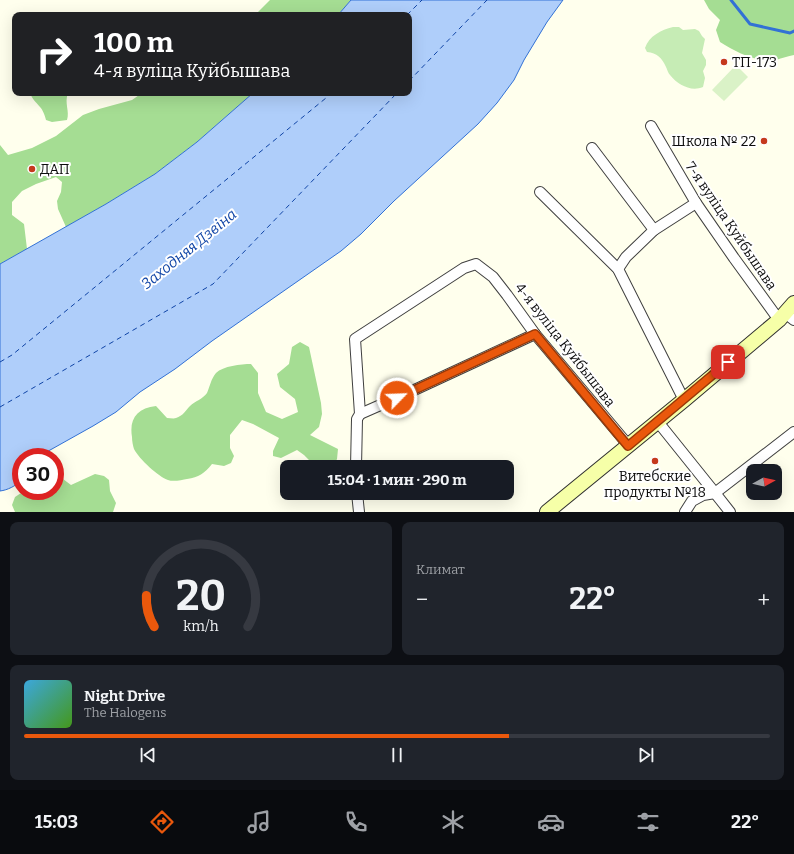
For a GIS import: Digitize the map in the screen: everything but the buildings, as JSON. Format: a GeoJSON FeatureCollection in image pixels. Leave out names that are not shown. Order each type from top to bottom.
{"type":"FeatureCollection","features":[{"type":"Feature","properties":{"kind":"street","name":"7-я вуліца Куйбышава"},"geometry":{"type":"LineString","coordinates":[[650,126],[696,203],[734,258],[788,314]]}},
{"type":"Feature","properties":{"kind":"street"},"geometry":{"type":"LineString","coordinates":[[592,148],[654,230]]}},
{"type":"Feature","properties":{"kind":"street"},"geometry":{"type":"LineString","coordinates":[[540,192],[618,269],[684,400]]}},
{"type":"Feature","properties":{"kind":"street"},"geometry":{"type":"LineString","coordinates":[[618,269],[626,257],[654,230],[696,203]]}},
{"type":"Feature","properties":{"kind":"street","name":"4-я вуліца Куйбышава"},"geometry":{"type":"LineString","coordinates":[[360,414],[355,339],[464,268],[476,264],[493,277],[535,334],[628,446]]}},
{"type":"Feature","properties":{"kind":"street"},"geometry":{"type":"LineString","coordinates":[[548,512],[788,314]]}},
{"type":"Feature","properties":{"kind":"street"},"geometry":{"type":"LineString","coordinates":[[356,460],[357,419],[360,414],[535,334]]}},
{"type":"Feature","properties":{"kind":"street"},"geometry":{"type":"LineString","coordinates":[[658,422],[730,512]]}},
{"type":"Feature","properties":{"kind":"street"},"geometry":{"type":"LineString","coordinates":[[685,512],[692,501],[704,495],[715,492],[794,432]]}},
{"type":"Feature","properties":{"kind":"street"},"geometry":{"type":"LineString","coordinates":[[357,500],[358,512]]}},
{"type":"Feature","properties":{"kind":"green space"},"geometry":{"type":"Polygon","coordinates":[[[270,0],[351,0],[341,12],[258,12],[270,0]]]}},
{"type":"Feature","properties":{"kind":"green space"},"geometry":{"type":"Polygon","coordinates":[[[704,0],[794,0],[794,55],[776,60],[761,60],[739,53],[720,42],[716,30],[720,20],[709,9],[704,0]]]}},
{"type":"Feature","properties":{"kind":"green space"},"geometry":{"type":"Polygon","coordinates":[[[673,27],[679,27],[683,30],[695,29],[699,31],[705,39],[702,53],[706,60],[706,65],[703,71],[705,78],[703,87],[694,89],[681,85],[669,74],[661,59],[654,54],[647,52],[645,48],[649,40],[656,34],[673,27]]]}},
{"type":"Feature","properties":{"kind":"green space"},"geometry":{"type":"Polygon","coordinates":[[[736,65],[748,77],[724,101],[712,90],[736,65]]]}},
{"type":"Feature","properties":{"kind":"green space"},"geometry":{"type":"Polygon","coordinates":[[[32,96],[67,96],[67,120],[52,122],[46,120],[42,110],[32,96]]]}},
{"type":"Feature","properties":{"kind":"green space"},"geometry":{"type":"Polygon","coordinates":[[[138,96],[250,96],[197,142],[155,174],[66,227],[58,209],[57,201],[61,192],[62,182],[56,177],[22,191],[12,202],[12,215],[24,224],[27,249],[0,264],[0,145],[8,155],[32,148],[56,136],[83,115],[132,100],[138,96]]]}},
{"type":"Feature","properties":{"kind":"green space"},"geometry":{"type":"Polygon","coordinates":[[[300,342],[309,347],[322,414],[319,427],[310,435],[338,449],[336,460],[309,460],[297,450],[281,458],[273,456],[273,451],[279,438],[253,424],[242,420],[230,435],[230,448],[234,456],[231,463],[224,466],[212,464],[204,473],[195,477],[178,481],[168,480],[155,472],[134,449],[131,431],[133,420],[139,412],[149,407],[156,406],[167,418],[178,417],[207,393],[216,373],[228,367],[251,364],[258,373],[258,393],[266,412],[282,419],[298,412],[295,399],[280,387],[277,374],[289,364],[292,347],[300,342]]]}},
{"type":"Feature","properties":{"kind":"green space"},"geometry":{"type":"Polygon","coordinates":[[[95,474],[104,476],[109,480],[110,491],[116,503],[113,512],[15,512],[12,505],[14,500],[64,500],[64,480],[71,485],[95,474]]]}},
{"type":"Feature","properties":{"kind":"water","name":"Заходняя Дзвіна"},"geometry":{"type":"Polygon","coordinates":[[[351,0],[563,0],[547,22],[514,80],[497,103],[478,124],[394,201],[361,234],[341,251],[212,341],[175,369],[140,392],[116,412],[54,448],[12,448],[12,487],[0,491],[0,264],[106,204],[155,174],[197,142],[250,96],[412,96],[412,12],[341,12],[351,0]]]}},
{"type":"Feature","properties":{"kind":"waterway"},"geometry":{"type":"LineString","coordinates":[[731,0],[750,24],[790,33],[794,31]]}},
{"type":"Feature","properties":{"kind":"ferry route"},"geometry":{"type":"LineString","coordinates":[[410,12],[422,0]]}},
{"type":"Feature","properties":{"kind":"ferry route"},"geometry":{"type":"LineString","coordinates":[[412,78],[487,0]]}},
{"type":"Feature","properties":{"kind":"ferry route"},"geometry":{"type":"LineString","coordinates":[[0,362],[12,355],[328,96]]}},
{"type":"Feature","properties":{"kind":"ferry route"},"geometry":{"type":"LineString","coordinates":[[0,407],[213,284],[394,96]]}},
{"type":"Feature","properties":{"kind":"place","name":"ТП-173"},"geometry":{"type":"Point","coordinates":[724,62]}},
{"type":"Feature","properties":{"kind":"place","name":"Школа № 22"},"geometry":{"type":"Point","coordinates":[764,141]}},
{"type":"Feature","properties":{"kind":"place","name":"ДАП"},"geometry":{"type":"Point","coordinates":[32,169]}},
{"type":"Feature","properties":{"kind":"place","name":"Витебские продукты №18"},"geometry":{"type":"Point","coordinates":[655,461]}},
{"type":"Feature","properties":{"kind":"route"},"geometry":{"type":"LineString","coordinates":[[397,398],[535,334],[628,446],[728,362]]}}]}
